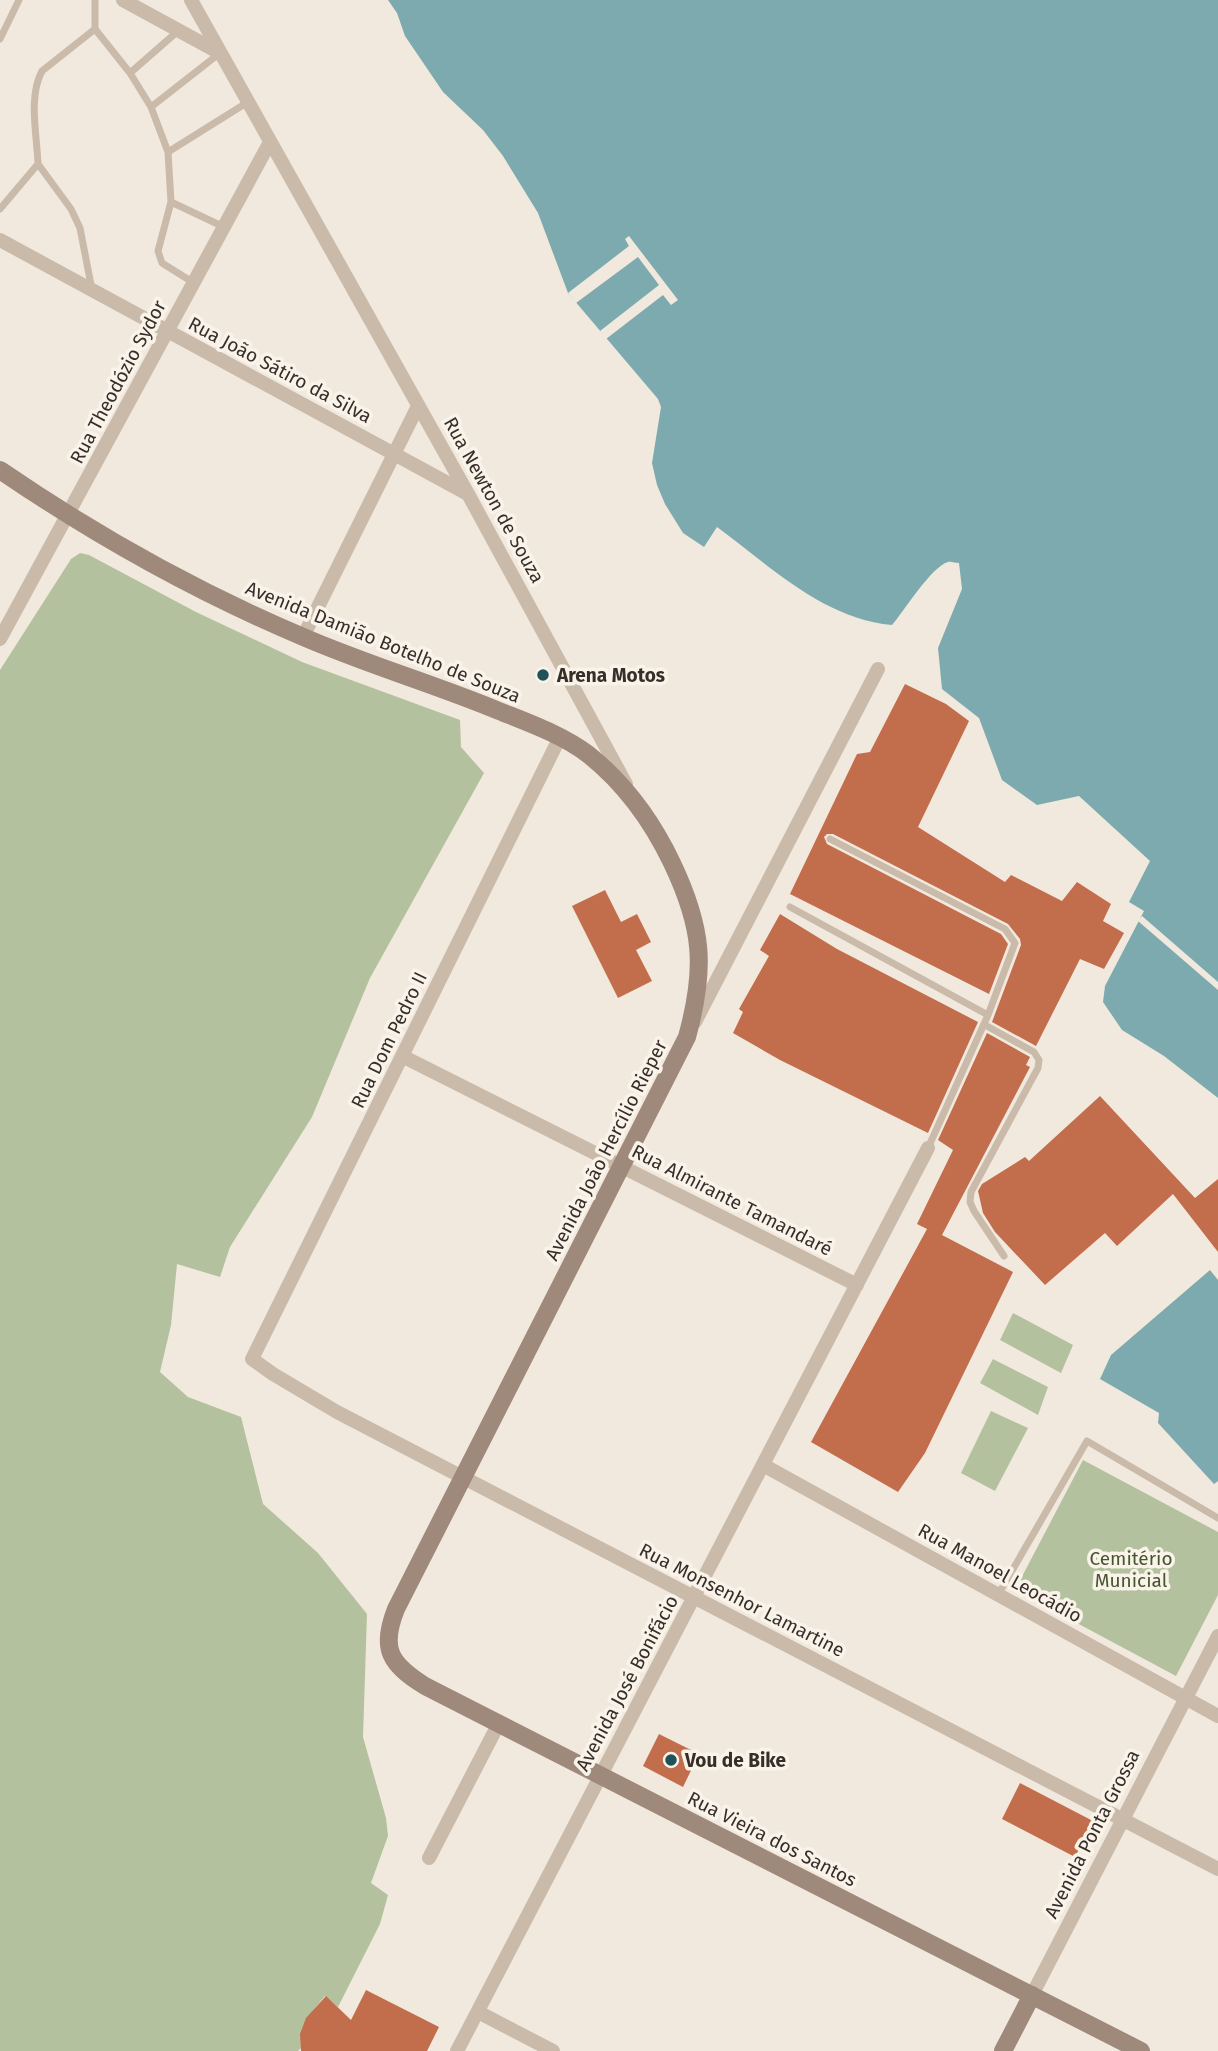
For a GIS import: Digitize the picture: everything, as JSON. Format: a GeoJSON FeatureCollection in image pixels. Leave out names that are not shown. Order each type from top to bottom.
{"type":"FeatureCollection","features":[{"type":"Feature","properties":{"kind":"main road","name":"Avenida Damião Botelho de Souza"},"geometry":{"type":"LineString","coordinates":[[0,470],[68,515],[169,573],[303,637],[477,701],[560,737],[587,753],[634,798]]}},
{"type":"Feature","properties":{"kind":"main road","name":"Rua Newton de Souza"},"geometry":{"type":"LineString","coordinates":[[634,798],[668,854],[691,907],[700,979],[687,1037]]}},
{"type":"Feature","properties":{"kind":"main road","name":"Avenida João Hercílio Rieper"},"geometry":{"type":"LineString","coordinates":[[391,1654],[387,1643],[389,1627],[396,1609],[687,1037]]}},
{"type":"Feature","properties":{"kind":"main road","name":"Rua Vieira dos Santos"},"geometry":{"type":"LineString","coordinates":[[391,1654],[408,1675],[1141,2051]]}},
{"type":"Feature","properties":{"kind":"main road","name":"Avenida Ponta Grossa"},"geometry":{"type":"LineString","coordinates":[[1003,2051],[1032,1995]]}},
{"type":"Feature","properties":{"kind":"street"},"geometry":{"type":"LineString","coordinates":[[123,0],[220,52]]}},
{"type":"Feature","properties":{"kind":"street","name":"Rua Newton de Souza"},"geometry":{"type":"LineString","coordinates":[[191,0],[468,494],[634,798]]}},
{"type":"Feature","properties":{"kind":"street","name":"Rua Theodózio Sydor"},"geometry":{"type":"LineString","coordinates":[[0,639],[270,142]]}},
{"type":"Feature","properties":{"kind":"street","name":"Rua João Sátiro da Silva"},"geometry":{"type":"LineString","coordinates":[[0,240],[468,494]]}},
{"type":"Feature","properties":{"kind":"street"},"geometry":{"type":"LineString","coordinates":[[303,637],[418,406]]}},
{"type":"Feature","properties":{"kind":"street","name":"Avenida João Hercílio Rieper"},"geometry":{"type":"LineString","coordinates":[[687,1037],[878,669]]}},
{"type":"Feature","properties":{"kind":"street","name":"Rua Dom Pedro II"},"geometry":{"type":"LineString","coordinates":[[252,1359],[560,737]]}},
{"type":"Feature","properties":{"kind":"street","name":"Rua Almirante Tamandaré"},"geometry":{"type":"LineString","coordinates":[[402,1056],[857,1284]]}},
{"type":"Feature","properties":{"kind":"street","name":"Avenida José Bonifácio"},"geometry":{"type":"LineString","coordinates":[[457,2051],[928,1147]]}},
{"type":"Feature","properties":{"kind":"street","name":"Rua Monsenhor Lamartine"},"geometry":{"type":"LineString","coordinates":[[252,1359],[326,1406],[1218,1869]]}},
{"type":"Feature","properties":{"kind":"street","name":"Rua Manoel Leocádio"},"geometry":{"type":"LineString","coordinates":[[763,1465],[1218,1716]]}},
{"type":"Feature","properties":{"kind":"street","name":"Avenida Ponta Grossa"},"geometry":{"type":"LineString","coordinates":[[1032,1995],[1218,1636]]}},
{"type":"Feature","properties":{"kind":"street"},"geometry":{"type":"LineString","coordinates":[[429,1858],[499,1723]]}},
{"type":"Feature","properties":{"kind":"street"},"geometry":{"type":"LineString","coordinates":[[478,2012],[553,2051]]}},
{"type":"Feature","properties":{"kind":"lane"},"geometry":{"type":"LineString","coordinates":[[0,39],[19,0]]}},
{"type":"Feature","properties":{"kind":"lane"},"geometry":{"type":"LineString","coordinates":[[95,0],[95,29],[130,73],[151,107],[168,152],[171,202],[158,251],[159,258],[162,263],[194,283]]}},
{"type":"Feature","properties":{"kind":"lane"},"geometry":{"type":"LineString","coordinates":[[92,290],[80,228],[72,209],[38,164],[34,92],[42,71],[95,29]]}},
{"type":"Feature","properties":{"kind":"lane"},"geometry":{"type":"LineString","coordinates":[[130,73],[179,30]]}},
{"type":"Feature","properties":{"kind":"lane"},"geometry":{"type":"LineString","coordinates":[[151,107],[220,52]]}},
{"type":"Feature","properties":{"kind":"lane"},"geometry":{"type":"LineString","coordinates":[[168,152],[248,102]]}},
{"type":"Feature","properties":{"kind":"lane"},"geometry":{"type":"LineString","coordinates":[[0,209],[38,164]]}},
{"type":"Feature","properties":{"kind":"lane"},"geometry":{"type":"LineString","coordinates":[[171,202],[224,227]]}},
{"type":"Feature","properties":{"kind":"lane"},"geometry":{"type":"LineString","coordinates":[[831,839],[1005,929],[1015,943],[985,1025],[928,1147]]}},
{"type":"Feature","properties":{"kind":"lane"},"geometry":{"type":"LineString","coordinates":[[790,906],[988,1015]]}},
{"type":"Feature","properties":{"kind":"lane"},"geometry":{"type":"LineString","coordinates":[[985,1025],[1034,1052],[1039,1060],[1038,1068],[971,1192],[970,1202],[974,1211],[1004,1256]]}},
{"type":"Feature","properties":{"kind":"lane"},"geometry":{"type":"LineString","coordinates":[[998,1595],[1087,1441],[1218,1518]]}},
{"type":"Feature","properties":{"kind":"green space"},"geometry":{"type":"Polygon","coordinates":[[[80,553],[89,555],[196,612],[302,662],[460,720],[461,747],[484,773],[370,978],[312,1117],[230,1247],[220,1277],[177,1264],[171,1325],[160,1372],[188,1397],[241,1417],[263,1504],[318,1553],[367,1614],[363,1737],[386,1818],[388,1836],[371,1883],[388,1895],[380,1924],[338,2007],[325,1996],[307,2020],[298,2051],[0,2051],[0,670],[71,559],[80,553]]]}},
{"type":"Feature","properties":{"kind":"green space"},"geometry":{"type":"Polygon","coordinates":[[[1013,1313],[1073,1345],[1061,1373],[1000,1340],[1013,1313]]]}},
{"type":"Feature","properties":{"kind":"green space"},"geometry":{"type":"Polygon","coordinates":[[[993,1359],[1048,1387],[1038,1415],[980,1383],[993,1359]]]}},
{"type":"Feature","properties":{"kind":"green space"},"geometry":{"type":"Polygon","coordinates":[[[991,1411],[1028,1428],[995,1491],[961,1473],[991,1411]]]}},
{"type":"Feature","properties":{"kind":"green space","name":"Cemitério Municial"},"geometry":{"type":"Polygon","coordinates":[[[1083,1460],[1218,1532],[1218,1595],[1176,1676],[1015,1590],[1083,1460]]]}},
{"type":"Feature","properties":{"kind":"water"},"geometry":{"type":"Polygon","coordinates":[[[388,0],[1218,0],[1218,1098],[1164,1056],[1122,1030],[1103,1002],[1105,986],[1144,911],[1129,902],[1150,861],[1079,796],[1037,805],[1002,780],[979,718],[942,689],[938,648],[962,589],[959,563],[948,562],[934,572],[892,625],[867,621],[821,602],[778,574],[717,527],[704,547],[683,533],[665,504],[652,463],[661,407],[658,399],[568,293],[538,213],[503,156],[483,130],[443,92],[405,36],[397,13],[388,0]]]}},
{"type":"Feature","properties":{"kind":"water"},"geometry":{"type":"Polygon","coordinates":[[[1210,1270],[1218,1280],[1218,1481],[1214,1484],[1158,1423],[1159,1413],[1100,1379],[1111,1355],[1210,1270]]]}},
{"type":"Feature","properties":{"kind":"pier"},"geometry":{"type":"Polygon","coordinates":[[[629,236],[678,300],[671,305],[663,295],[606,339],[600,331],[659,285],[638,257],[576,303],[568,293],[629,246],[625,239],[629,236]]]}},
{"type":"Feature","properties":{"kind":"pier"},"geometry":{"type":"Polygon","coordinates":[[[1142,916],[1218,982],[1218,990],[1138,921],[1142,916]]]}},
{"type":"Feature","properties":{"kind":"building"},"geometry":{"type":"Polygon","coordinates":[[[905,684],[946,704],[969,721],[918,827],[1005,882],[1011,875],[1062,901],[1077,882],[1111,904],[1103,921],[1124,933],[1104,969],[1080,959],[1036,1046],[992,1022],[1021,945],[1020,939],[1008,924],[833,834],[824,837],[827,844],[1001,934],[1008,944],[989,994],[790,894],[857,754],[870,752],[905,684]]]}},
{"type":"Feature","properties":{"kind":"building"},"geometry":{"type":"Polygon","coordinates":[[[605,890],[621,922],[637,914],[651,942],[636,950],[652,981],[618,998],[572,906],[605,890]]]}},
{"type":"Feature","properties":{"kind":"building"},"geometry":{"type":"Polygon","coordinates":[[[780,914],[837,949],[978,1022],[928,1133],[780,1060],[733,1033],[743,1012],[739,1009],[769,956],[760,950],[780,914]]]}},
{"type":"Feature","properties":{"kind":"building"},"geometry":{"type":"Polygon","coordinates":[[[987,1033],[1030,1057],[1026,1065],[1030,1067],[942,1235],[1013,1272],[925,1453],[898,1492],[811,1442],[927,1229],[917,1224],[953,1150],[938,1140],[987,1033]]]}},
{"type":"Feature","properties":{"kind":"building"},"geometry":{"type":"Polygon","coordinates":[[[1100,1096],[1195,1198],[1218,1179],[1218,1252],[1173,1194],[1117,1246],[1105,1233],[1045,1285],[995,1232],[983,1213],[978,1191],[982,1184],[1025,1157],[1029,1161],[1100,1096]]]}},
{"type":"Feature","properties":{"kind":"building","name":"Vou de Bike"},"geometry":{"type":"Polygon","coordinates":[[[659,1734],[699,1754],[683,1787],[643,1766],[659,1734]]]}},
{"type":"Feature","properties":{"kind":"building"},"geometry":{"type":"Polygon","coordinates":[[[1020,1783],[1093,1821],[1075,1857],[1002,1819],[1020,1783]]]}},
{"type":"Feature","properties":{"kind":"building"},"geometry":{"type":"Polygon","coordinates":[[[366,1990],[439,2027],[427,2051],[301,2051],[300,2034],[306,2018],[326,1996],[351,2020],[366,1990]]]}},
{"type":"Feature","properties":{"kind":"place","name":"Arena Motos"},"geometry":{"type":"Point","coordinates":[543,675]}},
{"type":"Feature","properties":{"kind":"place","name":"Vou de Bike"},"geometry":{"type":"Point","coordinates":[671,1760]}}]}
